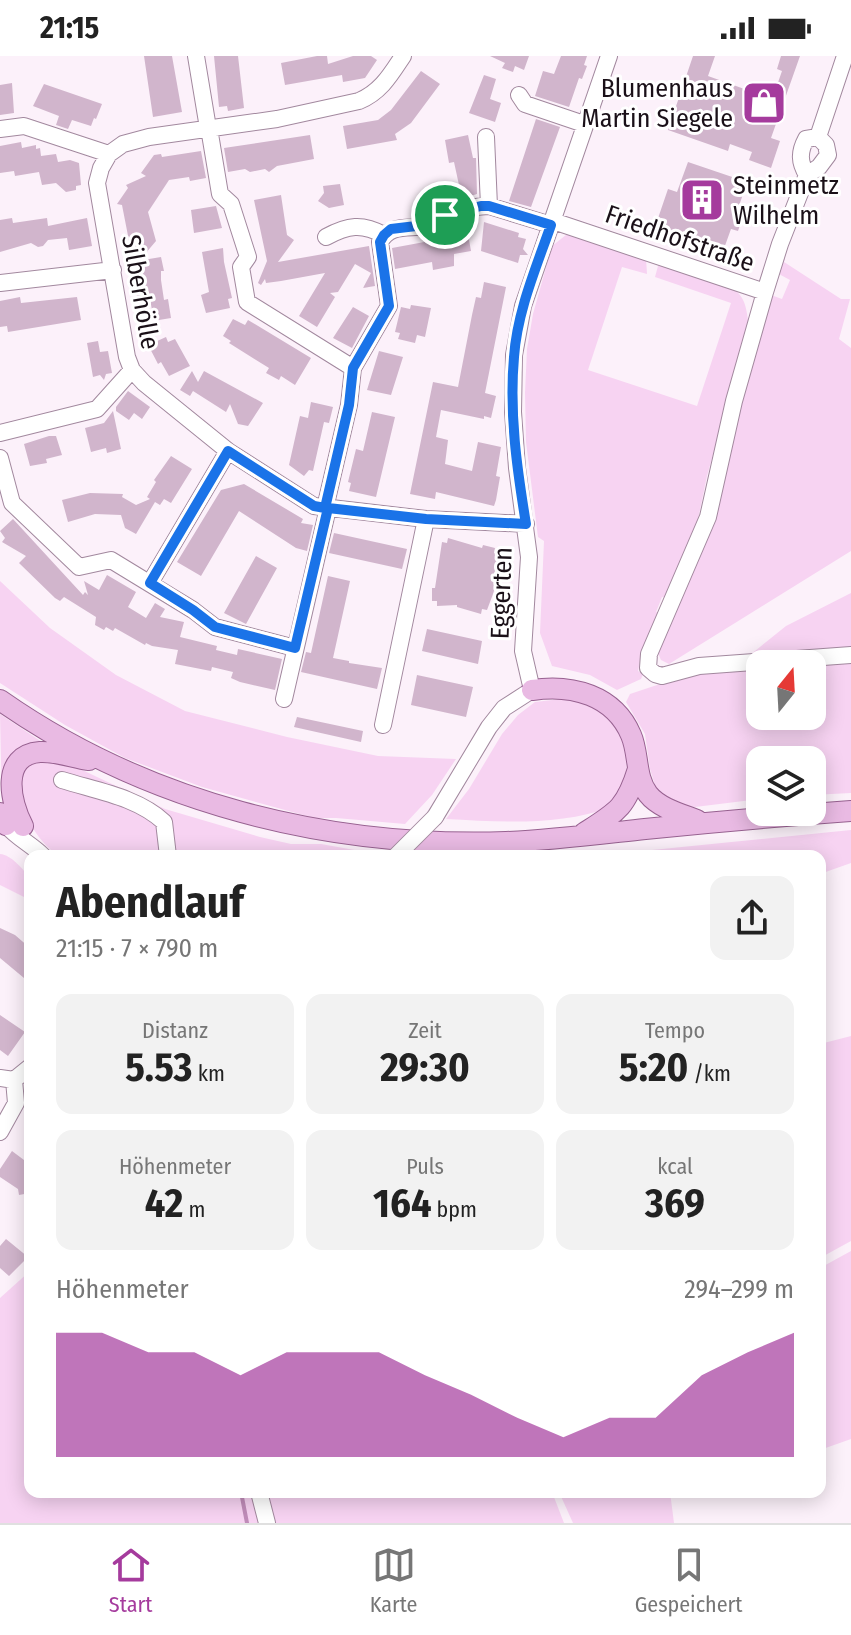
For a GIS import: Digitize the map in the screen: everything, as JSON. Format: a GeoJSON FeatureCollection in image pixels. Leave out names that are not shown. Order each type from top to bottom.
{"type":"FeatureCollection","features":[{"type":"Feature","properties":{"kind":"main road"},"geometry":{"type":"LineString","coordinates":[[532,690],[552,687],[581,691],[616,710],[632,736],[638,769],[648,794],[671,811],[705,823]]}},
{"type":"Feature","properties":{"kind":"main road"},"geometry":{"type":"LineString","coordinates":[[0,700],[104,763],[197,800],[301,827],[400,839],[507,842],[851,811]]}},
{"type":"Feature","properties":{"kind":"main road"},"geometry":{"type":"LineString","coordinates":[[15,834],[9,785],[14,767],[20,760],[38,752],[104,763]]}},
{"type":"Feature","properties":{"kind":"main road"},"geometry":{"type":"LineString","coordinates":[[580,835],[615,813],[630,795],[638,769]]}},
{"type":"Feature","properties":{"kind":"street"},"geometry":{"type":"LineString","coordinates":[[196,56],[220,194],[231,204],[248,257],[241,267],[247,302],[353,368]]}},
{"type":"Feature","properties":{"kind":"street"},"geometry":{"type":"LineString","coordinates":[[0,129],[24,126],[109,154],[123,144],[149,137],[277,119],[359,101],[383,86],[403,56]]}},
{"type":"Feature","properties":{"kind":"street","name":"Eggerten"},"geometry":{"type":"LineString","coordinates":[[532,690],[523,651],[529,568],[513,412],[514,355],[523,306],[609,56]]}},
{"type":"Feature","properties":{"kind":"street","name":"Friedhofstraße"},"geometry":{"type":"LineString","coordinates":[[489,206],[552,223],[765,292],[776,253],[807,175],[801,165],[801,148],[806,139],[818,137],[845,56]]}},
{"type":"Feature","properties":{"kind":"street"},"geometry":{"type":"LineString","coordinates":[[519,95],[525,104],[584,124]]}},
{"type":"Feature","properties":{"kind":"street"},"geometry":{"type":"LineString","coordinates":[[284,699],[349,405],[353,368],[389,306],[380,242],[391,229],[433,224],[445,215],[489,206],[486,137]]}},
{"type":"Feature","properties":{"kind":"street","name":"Silberhölle"},"geometry":{"type":"LineString","coordinates":[[109,154],[97,183],[132,370],[228,451],[314,506],[426,519],[526,524]]}},
{"type":"Feature","properties":{"kind":"street"},"geometry":{"type":"LineString","coordinates":[[326,237],[340,229],[368,226],[384,235]]}},
{"type":"Feature","properties":{"kind":"street"},"geometry":{"type":"LineString","coordinates":[[0,283],[113,270]]}},
{"type":"Feature","properties":{"kind":"street"},"geometry":{"type":"LineString","coordinates":[[765,292],[734,401],[708,517],[649,654],[648,668],[662,676],[699,666],[851,655]]}},
{"type":"Feature","properties":{"kind":"street"},"geometry":{"type":"LineString","coordinates":[[0,433],[97,409],[132,370]]}},
{"type":"Feature","properties":{"kind":"street"},"geometry":{"type":"LineString","coordinates":[[150,583],[228,451]]}},
{"type":"Feature","properties":{"kind":"street"},"geometry":{"type":"LineString","coordinates":[[0,458],[12,503],[79,567],[111,560],[215,627],[295,648]]}},
{"type":"Feature","properties":{"kind":"street"},"geometry":{"type":"LineString","coordinates":[[383,725],[426,519]]}},
{"type":"Feature","properties":{"kind":"street"},"geometry":{"type":"LineString","coordinates":[[402,850],[435,817],[489,727],[504,708],[532,690]]}},
{"type":"Feature","properties":{"kind":"street"},"geometry":{"type":"LineString","coordinates":[[62,780],[138,804],[153,812],[164,822],[167,850]]}},
{"type":"Feature","properties":{"kind":"street"},"geometry":{"type":"LineString","coordinates":[[0,1132],[16,1103],[7,1079]]}},
{"type":"Feature","properties":{"kind":"street"},"geometry":{"type":"LineString","coordinates":[[261,1498],[267,1523]]}},
{"type":"Feature","properties":{"kind":"shaded area"},"geometry":{"type":"Polygon","coordinates":[[[566,235],[580,235],[646,258],[647,274],[622,267],[588,370],[697,406],[731,303],[655,277],[658,266],[667,264],[735,290],[744,302],[749,324],[707,476],[695,534],[668,598],[662,597],[656,612],[661,614],[643,647],[638,671],[643,674],[641,679],[617,690],[590,675],[552,666],[540,633],[544,541],[538,537],[526,442],[527,349],[533,314],[552,246],[566,235]]]}},
{"type":"Feature","properties":{"kind":"shaded area"},"geometry":{"type":"Polygon","coordinates":[[[781,258],[841,299],[850,299],[839,339],[851,348],[851,551],[669,664],[661,660],[657,651],[771,295],[782,299],[790,280],[777,273],[781,258]]]}},
{"type":"Feature","properties":{"kind":"shaded area"},"geometry":{"type":"Polygon","coordinates":[[[0,581],[50,628],[116,675],[185,711],[378,756],[456,759],[432,795],[405,824],[314,818],[202,787],[125,758],[65,725],[0,683],[0,581]]]}},
{"type":"Feature","properties":{"kind":"shaded area"},"geometry":{"type":"Polygon","coordinates":[[[851,593],[851,793],[826,794],[826,746],[746,746],[746,801],[695,807],[676,805],[656,789],[645,734],[626,702],[630,694],[684,676],[746,667],[746,730],[826,730],[826,650],[756,650],[786,626],[851,593]]]}},
{"type":"Feature","properties":{"kind":"shaded area"},"geometry":{"type":"Polygon","coordinates":[[[561,699],[584,702],[598,709],[607,716],[620,736],[627,772],[623,790],[612,807],[551,820],[446,819],[518,715],[535,702],[561,699]]]}},
{"type":"Feature","properties":{"kind":"shaded area"},"geometry":{"type":"Polygon","coordinates":[[[0,714],[48,746],[28,748],[10,810],[2,805],[0,714]]]}},
{"type":"Feature","properties":{"kind":"shaded area"},"geometry":{"type":"Polygon","coordinates":[[[45,759],[78,768],[165,809],[260,837],[291,844],[321,844],[355,850],[50,850],[37,834],[16,790],[27,763],[45,759]]]}},
{"type":"Feature","properties":{"kind":"shaded area"},"geometry":{"type":"Polygon","coordinates":[[[851,830],[851,863],[826,872],[826,850],[652,850],[851,830]]]}},
{"type":"Feature","properties":{"kind":"shaded area"},"geometry":{"type":"Polygon","coordinates":[[[0,854],[13,860],[24,871],[24,897],[0,885],[0,854]]]}},
{"type":"Feature","properties":{"kind":"shaded area"},"geometry":{"type":"Polygon","coordinates":[[[851,1036],[851,1241],[826,1255],[826,1042],[851,1036]]]}},
{"type":"Feature","properties":{"kind":"shaded area"},"geometry":{"type":"Polygon","coordinates":[[[851,1251],[851,1439],[826,1448],[826,1265],[851,1251]]]}},
{"type":"Feature","properties":{"kind":"shaded area"},"geometry":{"type":"Polygon","coordinates":[[[24,1276],[24,1498],[554,1498],[564,1523],[0,1523],[0,1298],[24,1276]]]}},
{"type":"Feature","properties":{"kind":"shaded area"},"geometry":{"type":"Polygon","coordinates":[[[562,1498],[671,1498],[674,1523],[573,1523],[562,1498]]]}},
{"type":"Feature","properties":{"kind":"building"},"geometry":{"type":"Polygon","coordinates":[[[144,56],[172,56],[182,112],[153,117],[144,56]]]}},
{"type":"Feature","properties":{"kind":"building"},"geometry":{"type":"Polygon","coordinates":[[[214,56],[238,56],[244,108],[228,111],[227,106],[219,107],[214,56]]]}},
{"type":"Feature","properties":{"kind":"building"},"geometry":{"type":"Polygon","coordinates":[[[327,56],[328,64],[353,56],[371,56],[377,60],[365,78],[343,82],[342,75],[285,85],[281,63],[327,56]]]}},
{"type":"Feature","properties":{"kind":"building"},"geometry":{"type":"Polygon","coordinates":[[[490,56],[529,56],[524,70],[515,66],[513,72],[502,68],[505,63],[490,56]]]}},
{"type":"Feature","properties":{"kind":"building"},"geometry":{"type":"Polygon","coordinates":[[[561,56],[587,56],[584,65],[587,66],[582,79],[579,78],[569,107],[535,96],[543,71],[554,74],[561,56]]]}},
{"type":"Feature","properties":{"kind":"building"},"geometry":{"type":"Polygon","coordinates":[[[693,56],[715,56],[708,76],[767,97],[769,92],[774,94],[782,71],[777,69],[781,56],[800,56],[771,138],[780,141],[771,168],[749,160],[752,152],[730,144],[728,151],[668,130],[693,56]]]}},
{"type":"Feature","properties":{"kind":"building"},"geometry":{"type":"Polygon","coordinates":[[[421,71],[440,84],[411,123],[395,134],[397,140],[347,149],[343,126],[378,120],[391,110],[421,71]]]}},
{"type":"Feature","properties":{"kind":"building"},"geometry":{"type":"Polygon","coordinates":[[[484,75],[496,79],[490,99],[501,103],[495,122],[469,113],[484,75]]]}},
{"type":"Feature","properties":{"kind":"building"},"geometry":{"type":"Polygon","coordinates":[[[12,83],[14,113],[0,115],[0,85],[12,83]]]}},
{"type":"Feature","properties":{"kind":"building"},"geometry":{"type":"Polygon","coordinates":[[[44,84],[102,104],[91,126],[72,120],[68,129],[56,125],[59,116],[33,106],[44,84]]]}},
{"type":"Feature","properties":{"kind":"building"},"geometry":{"type":"Polygon","coordinates":[[[536,119],[560,127],[531,207],[509,201],[536,119]]]}},
{"type":"Feature","properties":{"kind":"building"},"geometry":{"type":"Polygon","coordinates":[[[310,135],[314,159],[277,166],[269,172],[265,169],[250,172],[245,169],[228,172],[224,148],[310,135]]]}},
{"type":"Feature","properties":{"kind":"building"},"geometry":{"type":"Polygon","coordinates":[[[468,135],[473,158],[476,158],[477,194],[444,204],[441,188],[459,185],[454,162],[449,163],[445,140],[468,135]]]}},
{"type":"Feature","properties":{"kind":"building"},"geometry":{"type":"Polygon","coordinates":[[[21,142],[22,148],[36,145],[36,149],[40,148],[41,156],[56,154],[58,162],[70,160],[79,163],[81,185],[76,186],[76,190],[66,192],[56,183],[42,185],[39,172],[15,176],[14,171],[0,173],[0,146],[21,142]]]}},
{"type":"Feature","properties":{"kind":"building"},"geometry":{"type":"Polygon","coordinates":[[[201,151],[206,178],[169,180],[148,212],[156,241],[145,254],[130,246],[122,205],[117,204],[128,188],[126,185],[146,176],[141,173],[154,155],[161,154],[162,157],[201,151]]]}},
{"type":"Feature","properties":{"kind":"building","name":"Steinmetz Wilhelm"},"geometry":{"type":"Polygon","coordinates":[[[688,162],[747,182],[738,209],[742,210],[743,216],[738,231],[731,229],[722,254],[654,230],[668,189],[677,192],[688,162]]]}},
{"type":"Feature","properties":{"kind":"building"},"geometry":{"type":"Polygon","coordinates":[[[340,184],[344,205],[329,208],[318,201],[324,193],[323,186],[340,184]]]}},
{"type":"Feature","properties":{"kind":"building"},"geometry":{"type":"Polygon","coordinates":[[[281,195],[287,235],[294,240],[278,262],[369,246],[375,286],[363,288],[371,273],[355,264],[338,292],[330,293],[335,297],[317,327],[299,316],[325,273],[266,283],[265,279],[261,285],[258,283],[267,261],[254,200],[281,195]]]}},
{"type":"Feature","properties":{"kind":"building"},"geometry":{"type":"Polygon","coordinates":[[[216,206],[222,228],[194,233],[191,210],[216,206]]]}},
{"type":"Feature","properties":{"kind":"building"},"geometry":{"type":"Polygon","coordinates":[[[12,218],[13,223],[47,218],[48,226],[87,218],[92,246],[69,250],[67,238],[48,240],[43,246],[31,243],[0,252],[0,220],[12,218]]]}},
{"type":"Feature","properties":{"kind":"building"},"geometry":{"type":"Polygon","coordinates":[[[484,222],[519,233],[518,237],[526,239],[523,249],[528,255],[520,255],[518,263],[481,251],[484,222]]]}},
{"type":"Feature","properties":{"kind":"building"},"geometry":{"type":"Polygon","coordinates":[[[466,223],[471,251],[454,254],[454,266],[433,270],[432,262],[395,269],[392,248],[446,238],[455,232],[454,225],[466,223]]]}},
{"type":"Feature","properties":{"kind":"building"},"geometry":{"type":"Polygon","coordinates":[[[223,248],[232,298],[228,299],[230,308],[206,313],[201,295],[209,292],[202,252],[223,248]]]}},
{"type":"Feature","properties":{"kind":"building"},"geometry":{"type":"Polygon","coordinates":[[[161,257],[164,300],[168,299],[171,318],[159,320],[149,314],[152,310],[149,294],[137,297],[131,262],[161,257]]]}},
{"type":"Feature","properties":{"kind":"building"},"geometry":{"type":"Polygon","coordinates":[[[484,282],[506,287],[485,393],[496,396],[491,418],[441,410],[436,437],[448,440],[445,464],[472,471],[478,442],[501,447],[496,476],[500,477],[494,506],[436,492],[435,499],[410,494],[433,382],[458,387],[476,297],[481,298],[484,282]]]}},
{"type":"Feature","properties":{"kind":"building"},"geometry":{"type":"Polygon","coordinates":[[[20,297],[21,303],[77,297],[81,320],[8,332],[7,326],[0,327],[0,301],[20,297]]]}},
{"type":"Feature","properties":{"kind":"building"},"geometry":{"type":"Polygon","coordinates":[[[411,305],[431,308],[425,337],[417,335],[415,343],[398,339],[400,333],[395,332],[401,307],[410,309],[411,305]]]}},
{"type":"Feature","properties":{"kind":"building"},"geometry":{"type":"Polygon","coordinates":[[[353,307],[369,316],[352,348],[333,338],[353,307]]]}},
{"type":"Feature","properties":{"kind":"building"},"geometry":{"type":"Polygon","coordinates":[[[233,319],[245,325],[248,320],[311,358],[295,385],[281,376],[279,380],[266,373],[269,368],[229,343],[231,341],[223,336],[233,319]]]}},
{"type":"Feature","properties":{"kind":"building"},"geometry":{"type":"Polygon","coordinates":[[[144,337],[155,342],[166,337],[168,342],[175,339],[190,366],[169,376],[161,362],[158,364],[144,337]]]}},
{"type":"Feature","properties":{"kind":"building"},"geometry":{"type":"Polygon","coordinates":[[[98,341],[100,352],[108,351],[112,373],[106,374],[104,380],[100,375],[93,377],[87,343],[98,341]]]}},
{"type":"Feature","properties":{"kind":"building"},"geometry":{"type":"Polygon","coordinates":[[[379,351],[403,357],[391,395],[367,390],[379,351]]]}},
{"type":"Feature","properties":{"kind":"building"},"geometry":{"type":"Polygon","coordinates":[[[192,371],[198,382],[204,371],[263,403],[248,426],[238,424],[230,404],[226,412],[193,391],[190,396],[180,390],[192,371]]]}},
{"type":"Feature","properties":{"kind":"building"},"geometry":{"type":"Polygon","coordinates":[[[128,391],[150,407],[142,419],[134,413],[129,420],[116,411],[128,391]]]}},
{"type":"Feature","properties":{"kind":"building"},"geometry":{"type":"Polygon","coordinates":[[[311,402],[333,407],[329,423],[324,422],[313,471],[309,470],[304,476],[289,465],[300,416],[308,418],[311,402]]]}},
{"type":"Feature","properties":{"kind":"building"},"geometry":{"type":"Polygon","coordinates":[[[113,411],[121,449],[107,453],[106,448],[91,452],[85,428],[104,423],[113,411]]]}},
{"type":"Feature","properties":{"kind":"building"},"geometry":{"type":"Polygon","coordinates":[[[372,412],[395,417],[376,497],[349,491],[351,483],[348,482],[356,449],[363,451],[372,412]]]}},
{"type":"Feature","properties":{"kind":"building"},"geometry":{"type":"Polygon","coordinates":[[[56,436],[62,455],[46,459],[47,463],[30,466],[24,444],[56,436]]]}},
{"type":"Feature","properties":{"kind":"building"},"geometry":{"type":"Polygon","coordinates":[[[171,456],[192,469],[171,503],[164,499],[160,505],[155,502],[136,534],[125,528],[121,515],[95,514],[68,522],[62,500],[90,493],[123,494],[122,497],[136,505],[150,499],[147,497],[156,482],[154,480],[171,456]]]}},
{"type":"Feature","properties":{"kind":"building"},"geometry":{"type":"Polygon","coordinates":[[[244,484],[303,519],[301,523],[313,525],[307,551],[296,548],[239,511],[201,576],[177,562],[221,490],[244,484]]]}},
{"type":"Feature","properties":{"kind":"building"},"geometry":{"type":"Polygon","coordinates":[[[13,519],[83,595],[85,592],[88,595],[84,581],[99,590],[107,575],[136,592],[128,607],[146,618],[155,603],[165,609],[160,617],[184,622],[180,637],[217,646],[216,650],[237,655],[238,649],[282,659],[275,690],[240,682],[231,678],[233,672],[175,664],[178,650],[145,645],[115,628],[113,631],[106,627],[104,630],[95,625],[96,617],[64,597],[60,601],[55,598],[19,563],[26,556],[2,542],[5,538],[0,531],[13,519]]]}},
{"type":"Feature","properties":{"kind":"building"},"geometry":{"type":"Polygon","coordinates":[[[334,533],[407,549],[402,569],[329,553],[334,533]]]}},
{"type":"Feature","properties":{"kind":"building"},"geometry":{"type":"Polygon","coordinates":[[[448,538],[482,548],[483,545],[495,548],[494,553],[499,554],[496,567],[499,568],[493,580],[497,581],[487,610],[482,609],[481,614],[457,605],[437,606],[437,601],[432,601],[442,542],[447,543],[448,538]]]}},
{"type":"Feature","properties":{"kind":"building"},"geometry":{"type":"Polygon","coordinates":[[[256,556],[277,568],[246,624],[224,613],[256,556]]]}},
{"type":"Feature","properties":{"kind":"building"},"geometry":{"type":"Polygon","coordinates":[[[328,576],[350,581],[333,658],[382,668],[377,689],[301,672],[306,652],[311,653],[328,576]]]}},
{"type":"Feature","properties":{"kind":"building"},"geometry":{"type":"Polygon","coordinates":[[[427,629],[482,641],[478,664],[422,651],[427,629]]]}},
{"type":"Feature","properties":{"kind":"building"},"geometry":{"type":"Polygon","coordinates":[[[417,675],[473,687],[466,717],[411,705],[417,675]]]}},
{"type":"Feature","properties":{"kind":"building"},"geometry":{"type":"Polygon","coordinates":[[[297,717],[363,731],[361,742],[294,727],[297,717]]]}},
{"type":"Feature","properties":{"kind":"building"},"geometry":{"type":"Polygon","coordinates":[[[0,928],[24,943],[24,978],[0,958],[0,928]]]}},
{"type":"Feature","properties":{"kind":"building"},"geometry":{"type":"Polygon","coordinates":[[[0,1015],[24,1033],[8,1056],[0,1050],[0,1015]]]}},
{"type":"Feature","properties":{"kind":"building"},"geometry":{"type":"Polygon","coordinates":[[[12,1151],[24,1160],[24,1194],[19,1195],[18,1189],[0,1177],[0,1169],[12,1151]]]}},
{"type":"Feature","properties":{"kind":"building"},"geometry":{"type":"Polygon","coordinates":[[[6,1239],[24,1254],[24,1261],[9,1276],[0,1268],[0,1246],[6,1239]]]}},
{"type":"Feature","properties":{"kind":"waterway"},"geometry":{"type":"LineString","coordinates":[[242,1498],[247,1523]]}},
{"type":"Feature","properties":{"kind":"place","name":"Blumenhaus Martin Siegele"},"geometry":{"type":"Point","coordinates":[764,103]}},
{"type":"Feature","properties":{"kind":"place","name":"Steinmetz Wilhelm"},"geometry":{"type":"Point","coordinates":[702,200]}},
{"type":"Feature","properties":{"kind":"route"},"geometry":{"type":"LineString","coordinates":[[489,206],[551,225],[523,306],[514,355],[513,412],[517,468],[526,524],[426,519],[328,508],[295,648],[215,627],[150,583],[228,451],[314,506],[325,508],[349,405],[353,368],[389,306],[380,242],[391,229],[433,224],[445,215],[489,206]]}}]}
